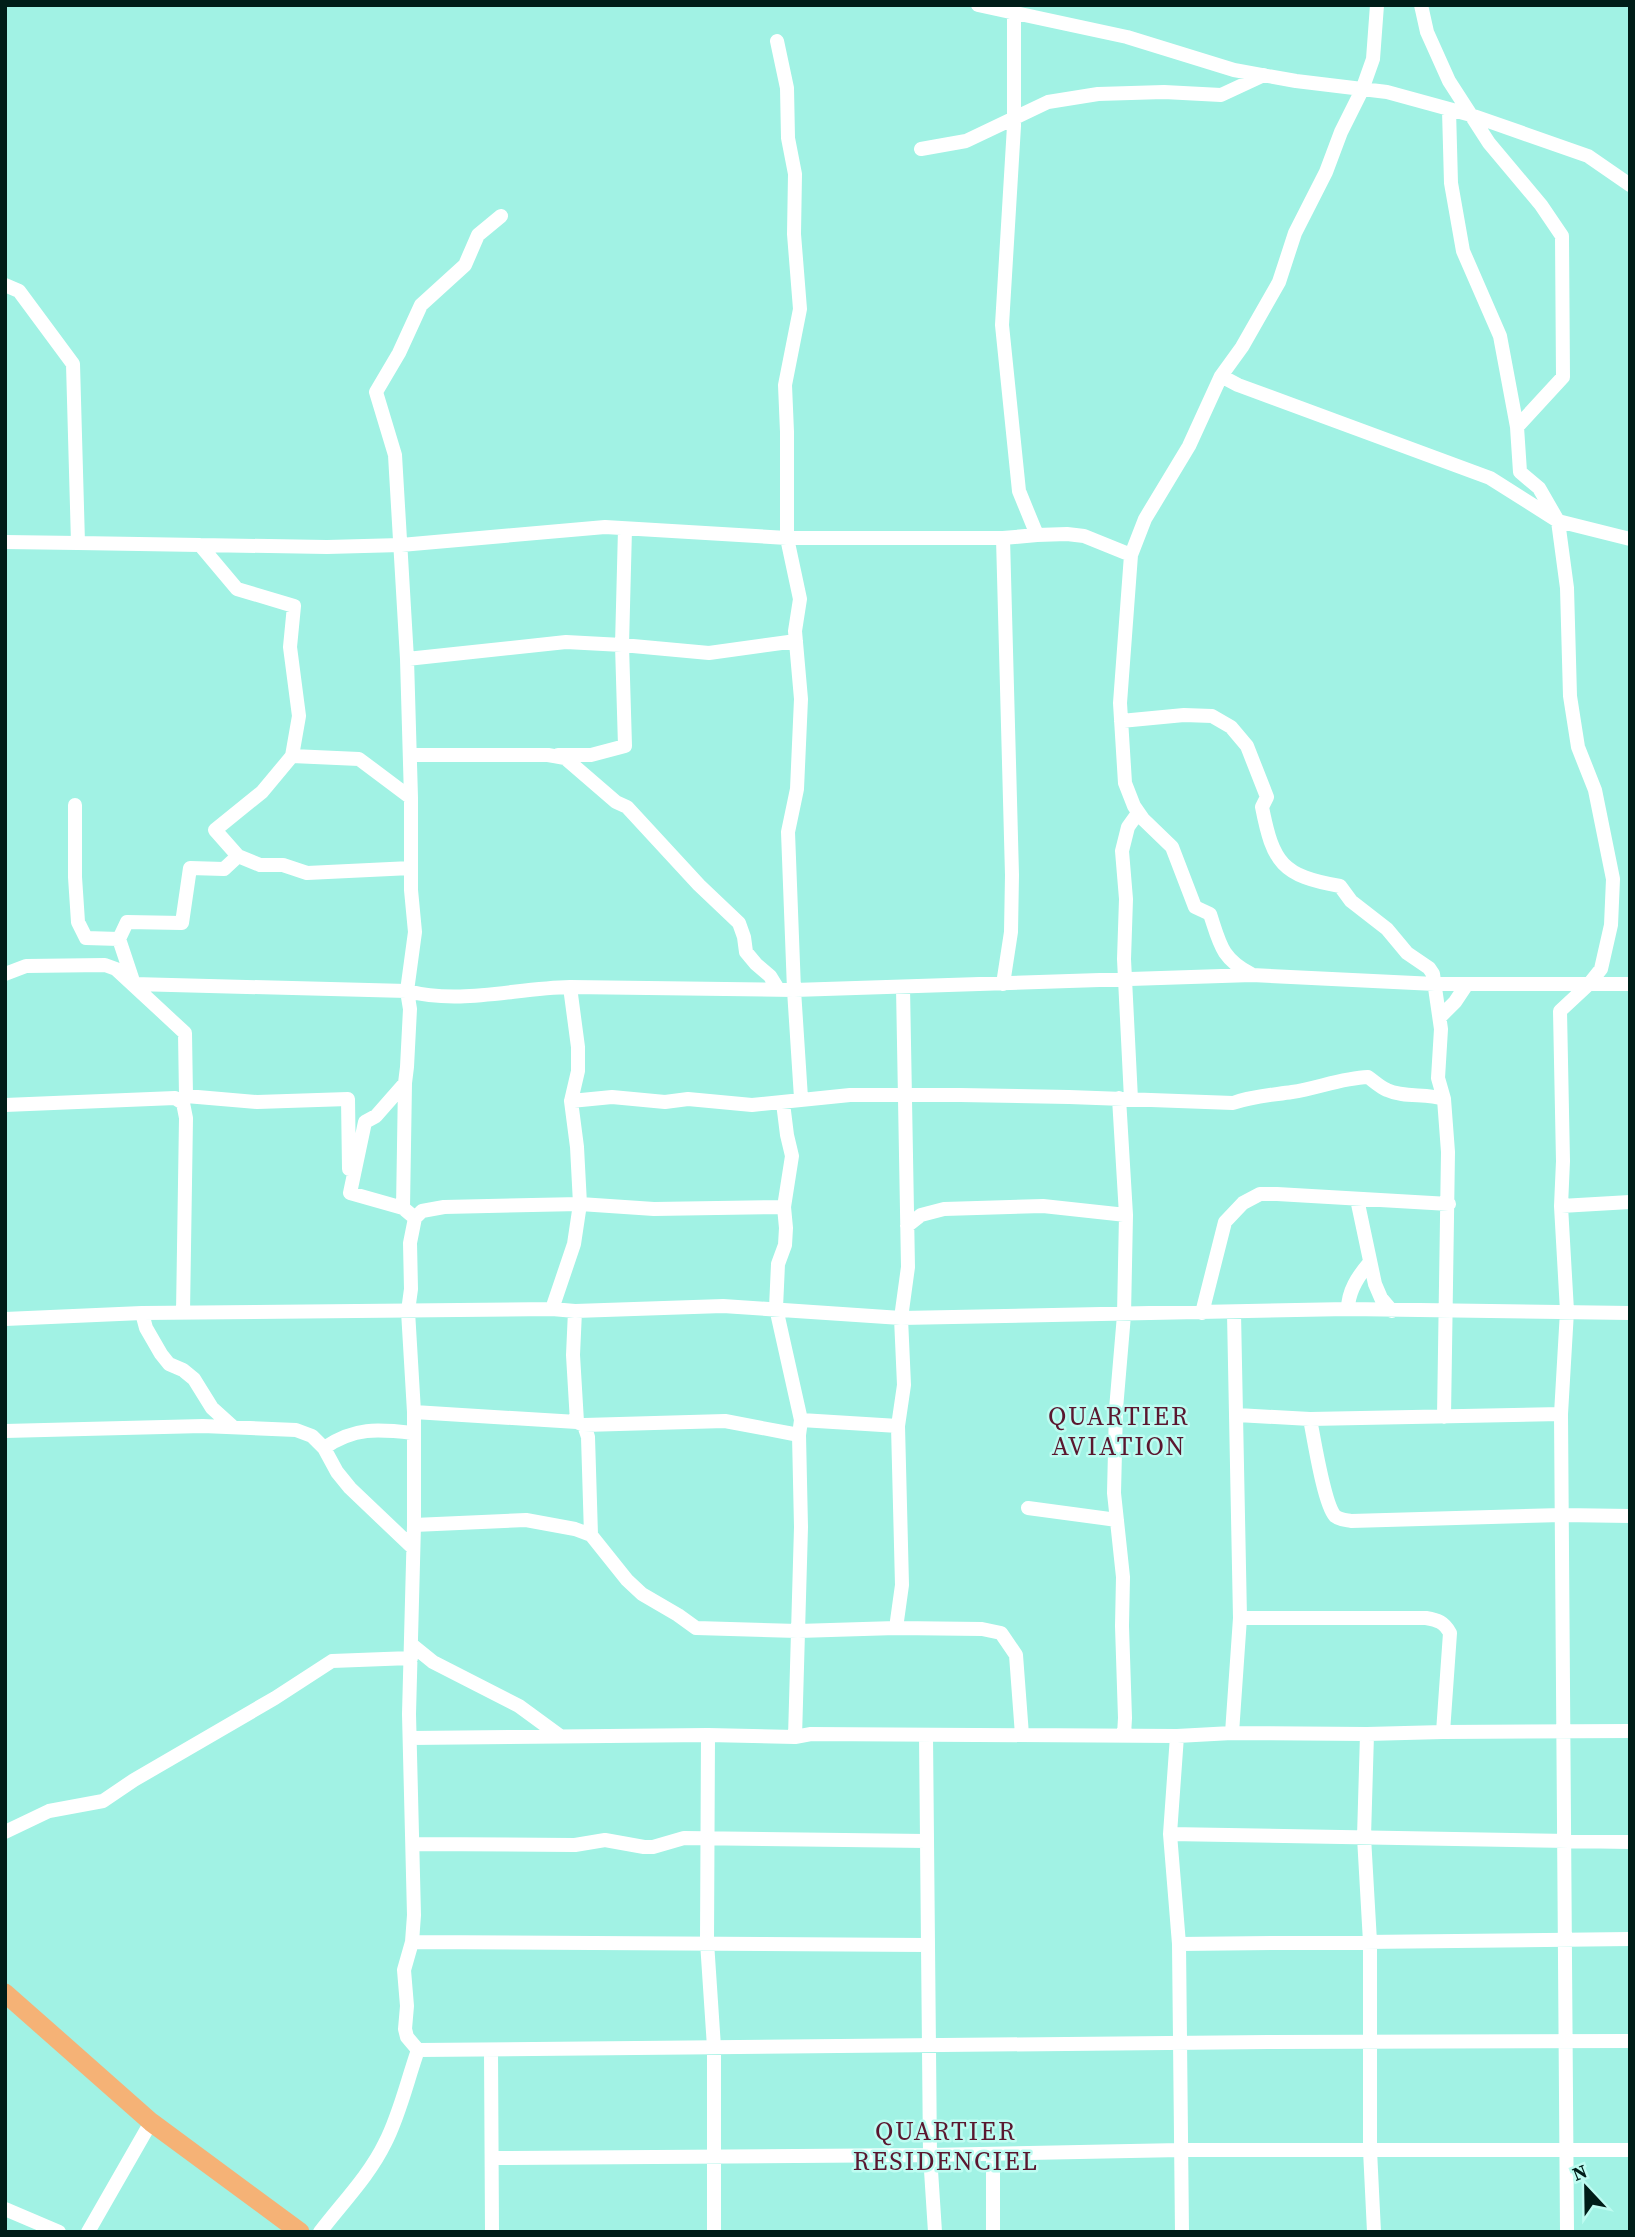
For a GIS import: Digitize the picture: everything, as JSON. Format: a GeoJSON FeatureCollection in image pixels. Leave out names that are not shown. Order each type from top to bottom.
{"type":"FeatureCollection","features":[{"type":"Feature","properties":{"kind":"highway"},"geometry":{"type":"LineString","coordinates":[[5,1993],[151,2122],[300,2232]]}},
{"type":"Feature","properties":{"kind":"street"},"geometry":{"type":"LineString","coordinates":[[978,5],[1127,37],[1234,70],[1387,92],[1471,115],[1588,156],[1630,185]]}},
{"type":"Feature","properties":{"kind":"street"},"geometry":{"type":"LineString","coordinates":[[1252,975],[1233,964],[1221,947],[1210,914],[1195,907],[1172,847],[1138,813],[1125,783],[1121,690],[1131,555],[1145,519],[1189,446],[1221,376],[1242,347],[1279,282],[1295,233],[1325,172],[1340,132],[1362,90],[1373,60],[1377,5]]}},
{"type":"Feature","properties":{"kind":"street"},"geometry":{"type":"LineString","coordinates":[[1421,5],[1427,32],[1448,81],[1489,143],[1541,205],[1562,236],[1563,377],[1517,427]]}},
{"type":"Feature","properties":{"kind":"street"},"geometry":{"type":"LineString","coordinates":[[1011,10],[1014,119],[1002,325],[1019,491],[1037,534]]}},
{"type":"Feature","properties":{"kind":"street"},"geometry":{"type":"LineString","coordinates":[[777,41],[787,88],[788,138],[795,174],[794,234],[800,309],[785,385],[787,538],[800,599],[795,631],[801,699],[797,789],[788,832],[801,1098]]}},
{"type":"Feature","properties":{"kind":"street"},"geometry":{"type":"LineString","coordinates":[[921,149],[966,141],[1048,102],[1098,94],[1164,92],[1221,95],[1264,75]]}},
{"type":"Feature","properties":{"kind":"street"},"geometry":{"type":"LineString","coordinates":[[1449,110],[1451,183],[1463,251],[1500,336],[1517,427],[1520,472],[1539,488],[1558,521],[1567,588],[1570,696],[1578,747],[1595,790],[1613,878],[1611,925],[1601,969],[1560,1011]]}},
{"type":"Feature","properties":{"kind":"street"},"geometry":{"type":"LineString","coordinates":[[403,1208],[405,1083],[410,1009],[407,991],[415,932],[411,868],[407,659],[396,455],[376,392],[399,353],[421,305],[465,265],[478,235],[501,216]]}},
{"type":"Feature","properties":{"kind":"street"},"geometry":{"type":"LineString","coordinates":[[5,285],[19,291],[73,364],[78,543]]}},
{"type":"Feature","properties":{"kind":"street"},"geometry":{"type":"LineString","coordinates":[[1221,376],[1238,385],[1490,478],[1558,521],[1630,539]]}},
{"type":"Feature","properties":{"kind":"street"},"geometry":{"type":"LineString","coordinates":[[5,542],[327,547],[401,545],[605,527],[787,538],[1003,538],[1067,534],[1084,536],[1131,555]]}},
{"type":"Feature","properties":{"kind":"street"},"geometry":{"type":"LineString","coordinates":[[410,755],[591,755],[625,746],[622,645],[625,529]]}},
{"type":"Feature","properties":{"kind":"street"},"geometry":{"type":"LineString","coordinates":[[1003,538],[1012,875],[1011,932],[1003,984]]}},
{"type":"Feature","properties":{"kind":"street"},"geometry":{"type":"LineString","coordinates":[[200,545],[237,589],[294,606],[290,647],[299,716],[292,756],[262,792],[215,830],[238,856],[260,865],[283,865],[307,873],[411,868]]}},
{"type":"Feature","properties":{"kind":"street"},"geometry":{"type":"LineString","coordinates":[[407,659],[566,642],[709,653],[796,641]]}},
{"type":"Feature","properties":{"kind":"street"},"geometry":{"type":"LineString","coordinates":[[1121,721],[1184,715],[1212,716],[1231,727],[1247,746],[1268,797],[1262,807],[1266,830],[1274,852],[1282,863],[1311,881],[1340,886],[1351,901],[1388,929],[1407,953],[1429,968],[1433,974],[1440,1017],[1438,1078],[1444,1099],[1448,1152],[1444,1417]]}},
{"type":"Feature","properties":{"kind":"street"},"geometry":{"type":"LineString","coordinates":[[548,755],[565,758],[609,797],[627,807],[699,885],[739,923],[746,952],[770,976],[778,989]]}},
{"type":"Feature","properties":{"kind":"street"},"geometry":{"type":"LineString","coordinates":[[292,756],[359,759],[411,799]]}},
{"type":"Feature","properties":{"kind":"street"},"geometry":{"type":"LineString","coordinates":[[75,805],[75,877],[79,922],[86,938],[119,939]]}},
{"type":"Feature","properties":{"kind":"street"},"geometry":{"type":"LineString","coordinates":[[1124,1735],[1123,1577],[1114,1493],[1116,1419],[1125,1315],[1126,899],[1122,851],[1128,827],[1138,813]]}},
{"type":"Feature","properties":{"kind":"street"},"geometry":{"type":"LineString","coordinates":[[134,984],[119,939],[127,922],[182,923],[190,868],[224,869],[238,856]]}},
{"type":"Feature","properties":{"kind":"street"},"geometry":{"type":"LineString","coordinates":[[5,974],[26,966],[105,965],[116,969],[185,1033],[186,1096],[257,1102],[348,1099],[350,1193]]}},
{"type":"Feature","properties":{"kind":"street"},"geometry":{"type":"LineString","coordinates":[[134,984],[407,991],[430,997],[465,997],[570,987],[794,990],[1252,975],[1435,984],[1630,984]]}},
{"type":"Feature","properties":{"kind":"street"},"geometry":{"type":"LineString","coordinates":[[1440,1017],[1455,1002],[1467,984]]}},
{"type":"Feature","properties":{"kind":"street"},"geometry":{"type":"LineString","coordinates":[[1557,984],[1563,1161],[1561,1206],[1567,1311],[1561,1414],[1567,2232]]}},
{"type":"Feature","properties":{"kind":"street"},"geometry":{"type":"LineString","coordinates":[[552,1309],[575,1244],[580,1204],[571,1101],[578,1071],[578,1047],[570,987]]}},
{"type":"Feature","properties":{"kind":"street"},"geometry":{"type":"LineString","coordinates":[[897,1628],[902,1585],[898,1426],[904,1385],[901,1318],[908,1267],[903,987]]}},
{"type":"Feature","properties":{"kind":"street"},"geometry":{"type":"LineString","coordinates":[[571,1101],[612,1097],[665,1102],[688,1099],[752,1104],[850,1095],[1024,1095],[1233,1103],[1251,1097],[1368,1077],[1385,1090],[1444,1099]]}},
{"type":"Feature","properties":{"kind":"street"},"geometry":{"type":"LineString","coordinates":[[350,1193],[365,1122],[376,1116],[405,1083]]}},
{"type":"Feature","properties":{"kind":"street"},"geometry":{"type":"LineString","coordinates":[[5,1105],[175,1098],[183,1102],[186,1118],[183,1313]]}},
{"type":"Feature","properties":{"kind":"street"},"geometry":{"type":"LineString","coordinates":[[783,1103],[792,1156],[784,1207],[785,1245],[778,1264],[776,1308],[800,1428],[801,1527],[795,1737]]}},
{"type":"Feature","properties":{"kind":"street"},"geometry":{"type":"LineString","coordinates":[[350,1193],[403,1208],[415,1218]]}},
{"type":"Feature","properties":{"kind":"street"},"geometry":{"type":"LineString","coordinates":[[1202,1313],[1225,1222],[1242,1203],[1260,1195],[1449,1204]]}},
{"type":"Feature","properties":{"kind":"street"},"geometry":{"type":"LineString","coordinates":[[1357,1199],[1375,1284],[1381,1298],[1392,1311]]}},
{"type":"Feature","properties":{"kind":"street"},"geometry":{"type":"LineString","coordinates":[[1561,1206],[1630,1202]]}},
{"type":"Feature","properties":{"kind":"street"},"geometry":{"type":"LineString","coordinates":[[784,1207],[654,1209],[580,1204],[444,1207],[422,1211],[415,1218],[410,1243],[411,1289],[408,1311],[414,1412],[410,1738],[414,1915],[412,1941],[404,1970],[407,2006],[405,2029],[407,2037],[418,2050],[1180,2042],[1630,2041]]}},
{"type":"Feature","properties":{"kind":"street"},"geometry":{"type":"LineString","coordinates":[[907,1226],[921,1215],[944,1209],[1043,1206],[1126,1215]]}},
{"type":"Feature","properties":{"kind":"street"},"geometry":{"type":"LineString","coordinates":[[1348,1309],[1348,1297],[1370,1262]]}},
{"type":"Feature","properties":{"kind":"street"},"geometry":{"type":"LineString","coordinates":[[5,1320],[142,1313],[552,1309],[575,1311],[723,1306],[901,1318],[1348,1309],[1630,1313]]}},
{"type":"Feature","properties":{"kind":"street"},"geometry":{"type":"LineString","coordinates":[[575,1311],[573,1355],[581,1424],[588,1437],[590,1535]]}},
{"type":"Feature","properties":{"kind":"street"},"geometry":{"type":"LineString","coordinates":[[142,1313],[146,1328],[161,1354],[169,1364],[194,1379],[212,1408],[233,1427]]}},
{"type":"Feature","properties":{"kind":"street"},"geometry":{"type":"LineString","coordinates":[[1232,1733],[1240,1618],[1234,1313]]}},
{"type":"Feature","properties":{"kind":"street"},"geometry":{"type":"LineString","coordinates":[[414,1412],[581,1424],[725,1421],[800,1428],[898,1426]]}},
{"type":"Feature","properties":{"kind":"street"},"geometry":{"type":"LineString","coordinates":[[1237,1415],[1310,1419],[1561,1414]]}},
{"type":"Feature","properties":{"kind":"street"},"geometry":{"type":"LineString","coordinates":[[1310,1419],[1327,1499],[1335,1516],[1341,1520],[1630,1516]]}},
{"type":"Feature","properties":{"kind":"street"},"geometry":{"type":"LineString","coordinates":[[5,1431],[233,1427],[296,1430],[312,1436],[324,1448],[337,1472],[350,1488],[413,1548]]}},
{"type":"Feature","properties":{"kind":"street"},"geometry":{"type":"LineString","coordinates":[[324,1448],[337,1438],[363,1430],[413,1433]]}},
{"type":"Feature","properties":{"kind":"street"},"geometry":{"type":"LineString","coordinates":[[1028,1508],[1117,1520]]}},
{"type":"Feature","properties":{"kind":"street"},"geometry":{"type":"LineString","coordinates":[[414,1525],[526,1520],[566,1525],[590,1535],[642,1594],[695,1628],[798,1631],[982,1629],[1001,1633],[1016,1654],[1022,1735]]}},
{"type":"Feature","properties":{"kind":"street"},"geometry":{"type":"LineString","coordinates":[[1240,1618],[1436,1619],[1446,1625],[1450,1633],[1443,1732]]}},
{"type":"Feature","properties":{"kind":"street"},"geometry":{"type":"LineString","coordinates":[[5,1832],[49,1811],[103,1801],[332,1661],[411,1651],[519,1706],[560,1736]]}},
{"type":"Feature","properties":{"kind":"street"},"geometry":{"type":"LineString","coordinates":[[410,1738],[708,1735],[795,1737],[811,1734],[1177,1736],[1232,1733],[1630,1731]]}},
{"type":"Feature","properties":{"kind":"street"},"geometry":{"type":"LineString","coordinates":[[1367,1734],[1364,1837],[1370,1942],[1370,2151],[1374,2232]]}},
{"type":"Feature","properties":{"kind":"street"},"geometry":{"type":"LineString","coordinates":[[708,1735],[707,1942],[714,2047],[714,2232]]}},
{"type":"Feature","properties":{"kind":"street"},"geometry":{"type":"LineString","coordinates":[[926,1735],[930,2155],[935,2232]]}},
{"type":"Feature","properties":{"kind":"street"},"geometry":{"type":"LineString","coordinates":[[1177,1736],[1170,1834],[1179,1944],[1182,2232]]}},
{"type":"Feature","properties":{"kind":"street"},"geometry":{"type":"LineString","coordinates":[[1170,1834],[1630,1842]]}},
{"type":"Feature","properties":{"kind":"street"},"geometry":{"type":"LineString","coordinates":[[412,1844],[575,1844],[605,1840],[653,1847],[684,1838],[926,1841]]}},
{"type":"Feature","properties":{"kind":"street"},"geometry":{"type":"LineString","coordinates":[[1179,1944],[1630,1940]]}},
{"type":"Feature","properties":{"kind":"street"},"geometry":{"type":"LineString","coordinates":[[412,1941],[928,1945]]}},
{"type":"Feature","properties":{"kind":"street"},"geometry":{"type":"LineString","coordinates":[[320,2232],[359,2183],[384,2145],[396,2120],[418,2050]]}},
{"type":"Feature","properties":{"kind":"street"},"geometry":{"type":"LineString","coordinates":[[491,2050],[492,2232]]}},
{"type":"Feature","properties":{"kind":"street"},"geometry":{"type":"LineString","coordinates":[[88,2232],[151,2122]]}},
{"type":"Feature","properties":{"kind":"street"},"geometry":{"type":"LineString","coordinates":[[492,2158],[1181,2150],[1630,2150]]}},
{"type":"Feature","properties":{"kind":"street"},"geometry":{"type":"LineString","coordinates":[[993,2154],[993,2232]]}},
{"type":"Feature","properties":{"kind":"street"},"geometry":{"type":"LineString","coordinates":[[5,2209],[59,2232]]}},
{"type":"Feature","properties":{"kind":"district","name":"QUARTIER AVIATION"},"geometry":{"type":"Point","coordinates":[1119,1431]}},
{"type":"Feature","properties":{"kind":"district","name":"QUARTIER RESIDENCIEL"},"geometry":{"type":"Point","coordinates":[946,2146]}}]}
